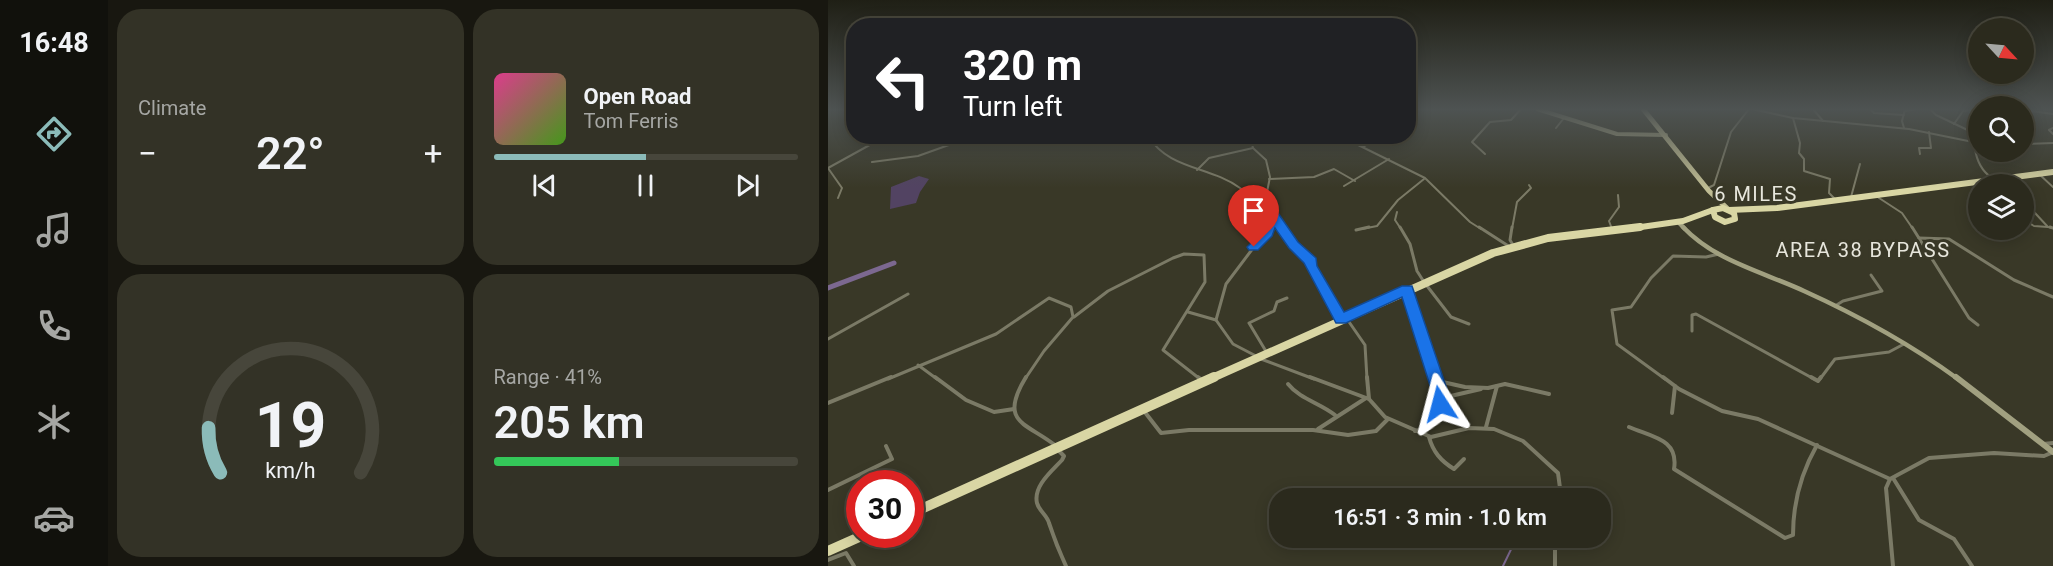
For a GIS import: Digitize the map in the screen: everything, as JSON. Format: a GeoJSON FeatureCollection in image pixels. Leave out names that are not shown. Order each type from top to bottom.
{"type":"FeatureCollection","features":[{"type":"Feature","properties":{"kind":"highway"},"geometry":{"type":"LineString","coordinates":[[2034,175],[2053,172]]}},
{"type":"Feature","properties":{"kind":"highway"},"geometry":{"type":"LineString","coordinates":[[1678,220],[1721,221],[1735,219],[1743,214],[1777,208],[1968,183]]}},
{"type":"Feature","properties":{"kind":"highway"},"geometry":{"type":"LineString","coordinates":[[924,508],[1424,282],[1512,247],[1551,237],[1704,216],[1719,208],[1730,210],[1777,208]]}},
{"type":"Feature","properties":{"kind":"highway"},"geometry":{"type":"LineString","coordinates":[[1713,210],[1714,216],[1721,221]]}},
{"type":"Feature","properties":{"kind":"highway"},"geometry":{"type":"LineString","coordinates":[[1730,210],[1735,214],[1735,219]]}},
{"type":"Feature","properties":{"kind":"highway"},"geometry":{"type":"LineString","coordinates":[[828,551],[846,543]]}},
{"type":"Feature","properties":{"kind":"main road"},"geometry":{"type":"LineString","coordinates":[[1655,135],[1669,143]]}},
{"type":"Feature","properties":{"kind":"main road"},"geometry":{"type":"LineString","coordinates":[[1664,135],[1683,159]]}},
{"type":"Feature","properties":{"kind":"main road"},"geometry":{"type":"LineString","coordinates":[[1664,135],[1708,189],[1730,210]]}},
{"type":"Feature","properties":{"kind":"main road"},"geometry":{"type":"LineString","coordinates":[[1708,189],[1713,200],[1713,210]]}},
{"type":"Feature","properties":{"kind":"street"},"geometry":{"type":"LineString","coordinates":[[1478,135],[1472,142],[1485,154]]}},
{"type":"Feature","properties":{"kind":"street"},"geometry":{"type":"LineString","coordinates":[[1630,135],[1647,135]]}},
{"type":"Feature","properties":{"kind":"street"},"geometry":{"type":"LineString","coordinates":[[1708,189],[1714,186],[1719,158],[1728,144],[1729,135]]}},
{"type":"Feature","properties":{"kind":"street"},"geometry":{"type":"LineString","coordinates":[[1798,135],[1799,153],[1804,159],[1804,171],[1830,179],[1830,194],[1837,200]]}},
{"type":"Feature","properties":{"kind":"street"},"geometry":{"type":"LineString","coordinates":[[1920,154],[1919,148],[1931,148],[1929,135]]}},
{"type":"Feature","properties":{"kind":"street"},"geometry":{"type":"LineString","coordinates":[[1944,135],[1968,141]]}},
{"type":"Feature","properties":{"kind":"street"},"geometry":{"type":"LineString","coordinates":[[2034,144],[2053,143]]}},
{"type":"Feature","properties":{"kind":"street"},"geometry":{"type":"LineString","coordinates":[[838,198],[842,188],[828,168],[872,144]]}},
{"type":"Feature","properties":{"kind":"street"},"geometry":{"type":"LineString","coordinates":[[872,162],[918,156],[952,144]]}},
{"type":"Feature","properties":{"kind":"street"},"geometry":{"type":"LineString","coordinates":[[1153,144],[1158,151],[1239,187],[1249,197],[1271,210]]}},
{"type":"Feature","properties":{"kind":"street"},"geometry":{"type":"LineString","coordinates":[[1252,144],[1253,148],[1265,159],[1269,179],[1266,197],[1273,216],[1294,245],[1311,261],[1311,266],[1344,318],[1365,345],[1367,398]]}},
{"type":"Feature","properties":{"kind":"street"},"geometry":{"type":"LineString","coordinates":[[1358,144],[1425,178],[1470,222],[1512,247]]}},
{"type":"Feature","properties":{"kind":"street"},"geometry":{"type":"LineString","coordinates":[[1363,147],[1368,144]]}},
{"type":"Feature","properties":{"kind":"street"},"geometry":{"type":"LineString","coordinates":[[1197,170],[1209,158],[1253,148]]}},
{"type":"Feature","properties":{"kind":"street"},"geometry":{"type":"LineString","coordinates":[[1344,186],[1389,159]]}},
{"type":"Feature","properties":{"kind":"street"},"geometry":{"type":"LineString","coordinates":[[1852,198],[1851,186],[1861,169],[1860,164]]}},
{"type":"Feature","properties":{"kind":"street"},"geometry":{"type":"LineString","coordinates":[[1269,179],[1314,177],[1334,170],[1355,181]]}},
{"type":"Feature","properties":{"kind":"street"},"geometry":{"type":"LineString","coordinates":[[2039,174],[2053,187]]}},
{"type":"Feature","properties":{"kind":"street"},"geometry":{"type":"LineString","coordinates":[[1356,230],[1377,226],[1404,194],[1425,178]]}},
{"type":"Feature","properties":{"kind":"street"},"geometry":{"type":"LineString","coordinates":[[1512,247],[1510,241],[1517,201],[1526,196],[1531,188],[1529,185]]}},
{"type":"Feature","properties":{"kind":"street"},"geometry":{"type":"LineString","coordinates":[[1612,229],[1609,221],[1619,207],[1618,195]]}},
{"type":"Feature","properties":{"kind":"street"},"geometry":{"type":"LineString","coordinates":[[1874,195],[1902,213],[1969,318],[1978,325]]}},
{"type":"Feature","properties":{"kind":"street"},"geometry":{"type":"LineString","coordinates":[[1397,212],[1395,220],[1410,244],[1417,272],[1451,317],[1469,324]]}},
{"type":"Feature","properties":{"kind":"street"},"geometry":{"type":"LineString","coordinates":[[2035,213],[2048,227]]}},
{"type":"Feature","properties":{"kind":"street"},"geometry":{"type":"LineString","coordinates":[[1216,320],[1221,293],[1248,254],[1267,233],[1273,216]]}},
{"type":"Feature","properties":{"kind":"street"},"geometry":{"type":"LineString","coordinates":[[1678,220],[1690,233],[1720,253],[1835,306],[1904,344],[1988,399],[2053,452],[2044,456],[1994,453],[1929,458],[1891,479],[1886,488],[1893,532],[1893,566]]}},
{"type":"Feature","properties":{"kind":"street"},"geometry":{"type":"LineString","coordinates":[[2034,226],[2053,228]]}},
{"type":"Feature","properties":{"kind":"street"},"geometry":{"type":"LineString","coordinates":[[1919,238],[1949,239],[2014,280],[2053,297]]}},
{"type":"Feature","properties":{"kind":"street"},"geometry":{"type":"LineString","coordinates":[[1720,253],[1711,256],[1673,256],[1651,278],[1631,307],[1617,307],[1611,311],[1619,346],[1675,386],[1726,412],[1758,419],[1891,479],[1919,520],[1954,539],[1972,566]]}},
{"type":"Feature","properties":{"kind":"street"},"geometry":{"type":"LineString","coordinates":[[1066,566],[1052,538],[1050,520],[1038,508],[1039,487],[1064,456],[1053,443],[1028,429],[1017,419],[1014,409],[1019,391],[1036,362],[1073,317],[1108,291],[1173,258],[1184,254],[1203,255],[1205,282],[1188,312],[1168,338],[1163,351],[1180,365],[1199,376],[1203,382]]}},
{"type":"Feature","properties":{"kind":"street"},"geometry":{"type":"LineString","coordinates":[[1835,306],[1854,298],[1882,291],[1871,275]]}},
{"type":"Feature","properties":{"kind":"street"},"geometry":{"type":"LineString","coordinates":[[1407,290],[1442,398],[1436,416],[1429,418],[1424,429],[1415,431]]}},
{"type":"Feature","properties":{"kind":"street"},"geometry":{"type":"LineString","coordinates":[[828,339],[908,294]]}},
{"type":"Feature","properties":{"kind":"street"},"geometry":{"type":"LineString","coordinates":[[828,403],[996,333],[1037,308],[1046,298],[1071,307],[1073,317]]}},
{"type":"Feature","properties":{"kind":"street"},"geometry":{"type":"LineString","coordinates":[[1267,353],[1249,323],[1274,311],[1277,302],[1287,298]]}},
{"type":"Feature","properties":{"kind":"street"},"geometry":{"type":"LineString","coordinates":[[1188,312],[1216,320],[1233,344],[1257,357],[1367,398],[1388,419],[1429,437],[1457,430],[1486,427],[1523,441],[1558,473],[1560,488]]}},
{"type":"Feature","properties":{"kind":"street"},"geometry":{"type":"LineString","coordinates":[[1692,331],[1692,315],[1696,314],[1818,381],[1835,359],[1863,356],[1899,348],[1904,344]]}},
{"type":"Feature","properties":{"kind":"street"},"geometry":{"type":"LineString","coordinates":[[918,365],[966,400],[994,412],[1014,409]]}},
{"type":"Feature","properties":{"kind":"street"},"geometry":{"type":"LineString","coordinates":[[1436,380],[1455,386],[1488,388]]}},
{"type":"Feature","properties":{"kind":"street"},"geometry":{"type":"LineString","coordinates":[[1288,384],[1296,394],[1320,403],[1335,415]]}},
{"type":"Feature","properties":{"kind":"street"},"geometry":{"type":"LineString","coordinates":[[1442,398],[1497,386],[1515,385],[1550,394]]}},
{"type":"Feature","properties":{"kind":"street"},"geometry":{"type":"LineString","coordinates":[[1486,427],[1497,386]]}},
{"type":"Feature","properties":{"kind":"street"},"geometry":{"type":"LineString","coordinates":[[1672,413],[1675,386]]}},
{"type":"Feature","properties":{"kind":"street"},"geometry":{"type":"LineString","coordinates":[[1314,430],[1325,426],[1335,415],[1367,398]]}},
{"type":"Feature","properties":{"kind":"street"},"geometry":{"type":"LineString","coordinates":[[1144,409],[1161,433],[1189,430],[1314,430],[1348,435],[1370,433],[1381,428],[1388,419]]}},
{"type":"Feature","properties":{"kind":"street"},"geometry":{"type":"LineString","coordinates":[[1629,427],[1669,444],[1676,456],[1674,469],[1785,538],[1793,535],[1792,510],[1807,463],[1817,445]]}},
{"type":"Feature","properties":{"kind":"street"},"geometry":{"type":"LineString","coordinates":[[1429,437],[1434,452],[1447,465],[1454,469],[1464,459]]}},
{"type":"Feature","properties":{"kind":"street"},"geometry":{"type":"LineString","coordinates":[[2043,444],[2053,442]]}},
{"type":"Feature","properties":{"kind":"street"},"geometry":{"type":"LineString","coordinates":[[828,490],[892,459],[891,452],[886,446]]}},
{"type":"Feature","properties":{"kind":"street"},"geometry":{"type":"LineString","coordinates":[[1555,548],[1555,566]]}},
{"type":"Feature","properties":{"kind":"street"},"geometry":{"type":"LineString","coordinates":[[828,560],[846,553],[854,566]]}},
{"type":"Feature","properties":{"kind":"shaded area"},"geometry":{"type":"Polygon","coordinates":[[[919,176],[929,179],[916,203],[890,209],[891,187],[919,176]]]}},
{"type":"Feature","properties":{"kind":"waterway"},"geometry":{"type":"LineString","coordinates":[[828,288],[894,263]]}},
{"type":"Feature","properties":{"kind":"waterway"},"geometry":{"type":"LineString","coordinates":[[1503,566],[1512,548]]}},
{"type":"Feature","properties":{"kind":"district","name":"6 MILES"},"geometry":{"type":"Point","coordinates":[1756,194]}},
{"type":"Feature","properties":{"kind":"district","name":"AREA 38 BYPASS"},"geometry":{"type":"Point","coordinates":[1863,250]}},
{"type":"Feature","properties":{"kind":"route"},"geometry":{"type":"LineString","coordinates":[[1254,247],[1267,233],[1273,216],[1289,235],[1294,245],[1311,261],[1311,266],[1341,319],[1407,290],[1413,302],[1417,325],[1430,357],[1442,398],[1440,404]]}}]}
